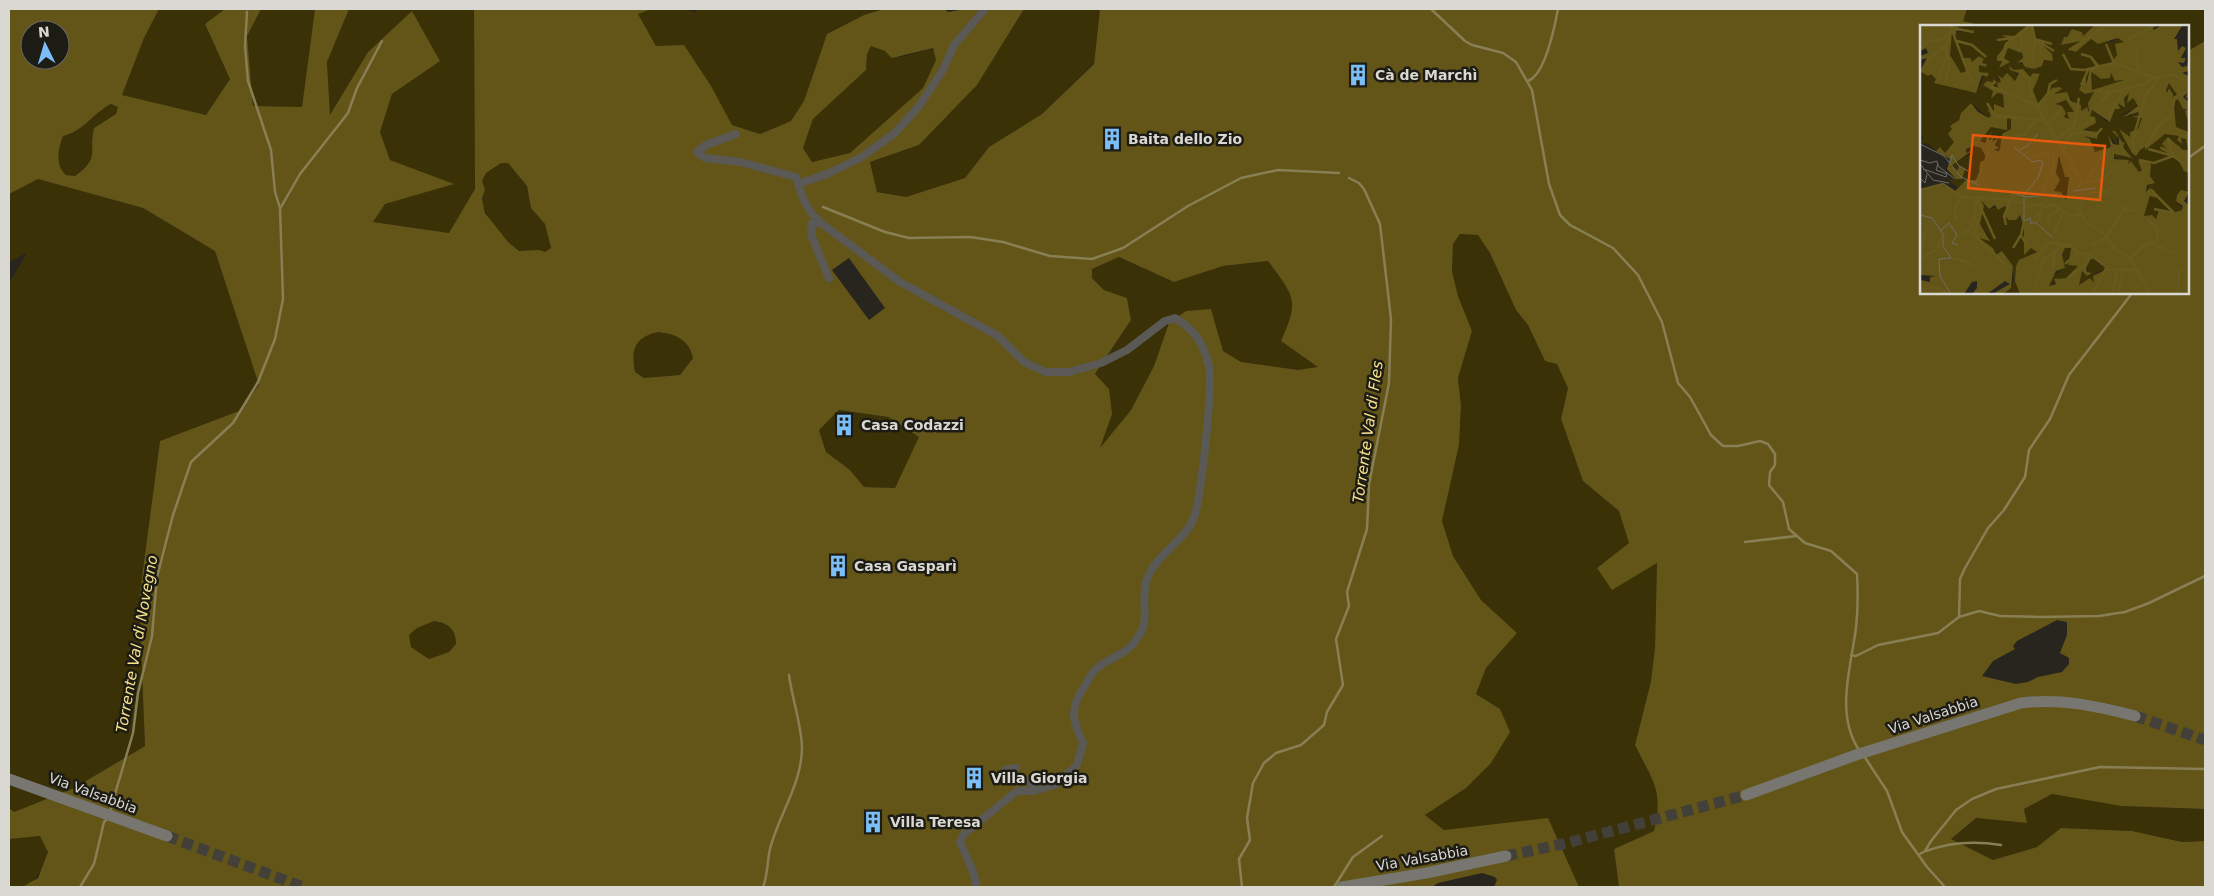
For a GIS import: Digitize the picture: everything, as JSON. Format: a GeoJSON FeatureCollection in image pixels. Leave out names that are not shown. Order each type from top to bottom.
{"type":"FeatureCollection","features":[{"type":"Feature","properties":{"kind":"main road","name":"Via Valsabbia"},"geometry":{"type":"LineString","coordinates":[[1749,794],[1856,755],[2009,706],[2038,701],[2075,702],[2135,716]]}},
{"type":"Feature","properties":{"kind":"main road","name":"Via Valsabbia"},"geometry":{"type":"LineString","coordinates":[[9,779],[164,835]]}},
{"type":"Feature","properties":{"kind":"main road","name":"Via Valsabbia"},"geometry":{"type":"LineString","coordinates":[[1342,887],[1506,856]]}},
{"type":"Feature","properties":{"kind":"street"},"geometry":{"type":"LineString","coordinates":[[798,184],[827,174],[860,158],[895,133],[919,106],[942,70],[954,45],[984,9]]}},
{"type":"Feature","properties":{"kind":"street"},"geometry":{"type":"LineString","coordinates":[[736,134],[706,145],[697,152],[705,158],[740,162],[796,177],[802,198],[809,212],[821,223],[900,282],[998,336],[1024,362],[1045,372],[1069,372],[1101,363],[1127,350],[1166,321],[1175,318],[1191,327],[1202,346],[1209,365],[1210,379],[1202,465],[1193,519],[1184,533],[1154,564],[1142,597],[1146,624],[1140,635],[1130,649],[1096,669],[1076,697],[1073,707],[1074,716],[1076,729],[1083,743],[1077,765],[1055,785],[1042,789],[1017,791],[964,834],[960,842],[969,865],[976,876],[976,887]]}},
{"type":"Feature","properties":{"kind":"street"},"geometry":{"type":"LineString","coordinates":[[821,223],[811,224],[812,237],[829,278]]}},
{"type":"Feature","properties":{"kind":"street"},"geometry":{"type":"LineString","coordinates":[[1016,768],[1005,770],[1003,773],[1004,778],[1029,782],[1042,789]]}},
{"type":"Feature","properties":{"kind":"shaded area"},"geometry":{"type":"Polygon","coordinates":[[[9,9],[159,9],[144,38],[122,95],[206,115],[230,79],[205,24],[225,9],[261,9],[247,36],[253,106],[302,107],[315,9],[349,9],[327,62],[330,115],[368,52],[412,11],[440,61],[392,94],[380,132],[390,160],[454,184],[385,204],[373,222],[449,233],[475,189],[474,9],[652,9],[638,14],[656,46],[684,45],[711,86],[732,125],[760,134],[791,121],[804,101],[827,34],[864,15],[884,9],[945,9],[948,12],[965,9],[1024,9],[977,85],[919,145],[870,162],[877,192],[906,197],[965,178],[989,147],[1042,114],[1094,64],[1100,9],[1967,9],[1963,21],[1980,25],[1920,25],[1920,294],[2189,294],[2189,50],[2205,41],[2205,809],[2121,806],[2052,794],[2024,809],[2027,823],[1976,818],[1951,839],[1993,860],[2037,847],[2061,828],[2132,831],[2182,842],[2205,841],[2205,887],[1619,887],[1614,849],[1654,831],[1657,817],[1658,805],[1655,786],[1635,745],[1651,681],[1655,648],[1657,563],[1612,590],[1597,568],[1629,543],[1619,511],[1583,481],[1561,419],[1568,388],[1557,364],[1545,361],[1528,325],[1516,310],[1490,253],[1478,235],[1460,234],[1453,244],[1452,271],[1458,296],[1472,331],[1458,378],[1461,406],[1459,445],[1442,521],[1453,556],[1481,600],[1517,633],[1486,668],[1476,694],[1500,709],[1510,732],[1491,763],[1466,788],[1425,815],[1444,830],[1548,818],[1579,887],[1494,887],[1497,880],[1495,877],[1482,873],[1438,883],[1432,887],[22,887],[38,878],[48,852],[40,836],[9,839],[9,808],[14,812],[74,788],[145,746],[139,600],[160,441],[239,411],[259,385],[215,251],[143,208],[38,179],[9,194],[9,9]],[[871,46],[867,54],[866,70],[813,119],[803,148],[812,162],[850,153],[923,88],[936,60],[933,48],[892,58],[885,51],[871,46]],[[111,104],[76,131],[63,136],[58,157],[60,167],[66,175],[75,176],[88,164],[92,154],[94,128],[116,114],[118,107],[111,104]],[[501,163],[486,173],[482,181],[485,190],[482,198],[485,213],[508,242],[519,251],[539,250],[545,252],[551,248],[545,224],[531,208],[527,186],[508,163],[501,163]],[[1119,257],[1092,269],[1092,278],[1104,290],[1127,298],[1131,320],[1095,374],[1109,389],[1112,414],[1100,448],[1131,410],[1154,366],[1169,323],[1186,311],[1211,309],[1223,351],[1241,362],[1298,370],[1318,367],[1281,341],[1291,316],[1291,299],[1289,291],[1268,261],[1223,266],[1174,282],[1119,257]],[[849,258],[832,270],[869,320],[885,308],[849,258]],[[658,332],[650,334],[639,341],[636,346],[634,351],[635,372],[644,378],[680,375],[693,358],[688,346],[675,336],[658,332]],[[839,410],[819,430],[826,452],[850,470],[864,487],[895,488],[919,437],[888,417],[839,410]],[[2057,620],[2017,641],[2013,646],[2015,649],[1993,661],[1982,676],[2016,684],[2062,672],[2069,664],[2069,658],[2060,653],[2067,635],[2067,622],[2057,620]],[[434,621],[417,628],[409,635],[411,647],[429,659],[449,652],[456,644],[455,634],[443,623],[434,621]]]}},
{"type":"Feature","properties":{"kind":"shaded area"},"geometry":{"type":"Polygon","coordinates":[[[159,9],[225,9],[205,24],[230,79],[206,115],[122,95],[144,38],[159,9]]]}},
{"type":"Feature","properties":{"kind":"shaded area"},"geometry":{"type":"Polygon","coordinates":[[[261,9],[315,9],[302,107],[253,106],[247,36],[261,9]]]}},
{"type":"Feature","properties":{"kind":"shaded area"},"geometry":{"type":"Polygon","coordinates":[[[349,9],[474,9],[475,189],[449,233],[373,222],[385,204],[453,184],[390,160],[380,132],[392,94],[440,61],[412,11],[368,52],[330,116],[327,62],[349,9]]]}},
{"type":"Feature","properties":{"kind":"shaded area"},"geometry":{"type":"Polygon","coordinates":[[[652,9],[685,9],[697,13],[694,9],[884,9],[864,15],[827,34],[804,101],[791,121],[760,134],[732,125],[723,111],[656,46],[638,14],[652,9]]]}},
{"type":"Feature","properties":{"kind":"shaded area"},"geometry":{"type":"Polygon","coordinates":[[[1024,9],[1100,9],[1094,63],[1042,114],[989,147],[965,178],[906,197],[877,192],[870,162],[919,145],[977,85],[1024,9]]]}},
{"type":"Feature","properties":{"kind":"shaded area"},"geometry":{"type":"Polygon","coordinates":[[[1967,9],[2205,9],[2205,41],[2189,50],[2189,25],[1980,25],[1962,21],[1967,9]]]}},
{"type":"Feature","properties":{"kind":"shaded area"},"geometry":{"type":"Polygon","coordinates":[[[871,45],[901,57],[933,48],[936,60],[923,88],[850,153],[812,162],[803,148],[813,119],[866,70],[867,54],[871,45]]]}},
{"type":"Feature","properties":{"kind":"shaded area"},"geometry":{"type":"Polygon","coordinates":[[[111,104],[118,107],[116,114],[94,128],[92,154],[88,164],[74,176],[65,175],[60,167],[58,157],[63,136],[76,131],[111,104]]]}},
{"type":"Feature","properties":{"kind":"shaded area"},"geometry":{"type":"Polygon","coordinates":[[[501,163],[508,163],[527,186],[531,208],[545,224],[551,248],[545,252],[518,250],[506,241],[495,228],[487,214],[483,200],[482,181],[486,173],[501,163]]]}},
{"type":"Feature","properties":{"kind":"shaded area"},"geometry":{"type":"Polygon","coordinates":[[[38,179],[143,208],[215,251],[259,385],[239,411],[160,441],[139,600],[145,746],[74,788],[14,812],[9,808],[9,283],[27,253],[9,262],[9,194],[38,179]]]}},
{"type":"Feature","properties":{"kind":"shaded area"},"geometry":{"type":"Polygon","coordinates":[[[1460,234],[1478,235],[1490,253],[1516,310],[1528,325],[1545,361],[1557,363],[1568,388],[1561,419],[1583,481],[1619,511],[1629,543],[1598,567],[1657,562],[1655,648],[1651,681],[1635,745],[1655,786],[1658,805],[1657,817],[1654,831],[1614,849],[1619,887],[1579,887],[1488,825],[1444,830],[1425,815],[1466,788],[1500,709],[1476,694],[1486,668],[1517,633],[1481,600],[1453,556],[1442,521],[1459,445],[1461,406],[1458,378],[1472,331],[1458,296],[1452,271],[1453,244],[1460,234]]]}},
{"type":"Feature","properties":{"kind":"shaded area"},"geometry":{"type":"Polygon","coordinates":[[[1119,257],[1174,282],[1223,266],[1268,261],[1292,294],[1293,315],[1319,368],[1298,370],[1241,362],[1223,351],[1211,309],[1169,323],[1154,366],[1131,410],[1099,450],[1109,389],[1095,375],[1131,320],[1127,298],[1104,290],[1092,278],[1092,269],[1119,257]]]}},
{"type":"Feature","properties":{"kind":"shaded area"},"geometry":{"type":"Polygon","coordinates":[[[658,332],[675,336],[688,346],[693,358],[680,375],[644,378],[635,372],[634,351],[636,346],[639,341],[650,334],[658,332]]]}},
{"type":"Feature","properties":{"kind":"shaded area"},"geometry":{"type":"Polygon","coordinates":[[[839,410],[888,417],[919,437],[895,488],[864,487],[850,470],[826,452],[819,430],[839,410]]]}},
{"type":"Feature","properties":{"kind":"shaded area"},"geometry":{"type":"Polygon","coordinates":[[[434,621],[447,625],[453,631],[456,644],[449,652],[429,659],[411,647],[409,635],[417,627],[434,621]]]}},
{"type":"Feature","properties":{"kind":"shaded area"},"geometry":{"type":"Polygon","coordinates":[[[2052,794],[2121,806],[2205,809],[2205,841],[2182,842],[2132,831],[2061,828],[2037,847],[1993,860],[1951,839],[1976,818],[2027,823],[2024,809],[2052,794]]]}},
{"type":"Feature","properties":{"kind":"shaded area"},"geometry":{"type":"Polygon","coordinates":[[[40,836],[48,852],[36,878],[26,885],[9,887],[9,839],[40,836]]]}},
{"type":"Feature","properties":{"kind":"waterway"},"geometry":{"type":"LineString","coordinates":[[1431,9],[1465,41],[1472,45],[1503,53],[1516,62],[1532,90],[1549,184],[1560,215],[1570,225],[1613,248],[1638,275],[1662,322],[1678,383],[1690,397],[1711,435],[1723,446],[1738,446],[1760,441],[1768,444],[1775,454],[1775,465],[1770,472],[1769,485],[1783,502],[1789,529],[1805,543],[1831,551],[1857,574],[1857,621],[1848,674],[1846,706],[1852,736],[1859,750]]}},
{"type":"Feature","properties":{"kind":"waterway"},"geometry":{"type":"LineString","coordinates":[[1528,81],[1534,77],[1544,60],[1552,37],[1558,9]]}},
{"type":"Feature","properties":{"kind":"waterway","name":"Torrente Val di Novegno"},"geometry":{"type":"LineString","coordinates":[[110,811],[133,733],[138,693],[152,636],[157,577],[173,515],[191,462],[233,423],[258,382],[275,339],[283,299],[280,208],[275,192],[271,150],[248,81],[245,46],[247,12]]}},
{"type":"Feature","properties":{"kind":"waterway"},"geometry":{"type":"LineString","coordinates":[[281,207],[300,174],[348,113],[357,88],[382,41]]}},
{"type":"Feature","properties":{"kind":"waterway"},"geometry":{"type":"LineString","coordinates":[[2189,157],[2205,146]]}},
{"type":"Feature","properties":{"kind":"waterway","name":"Torrente Val di Fles"},"geometry":{"type":"LineString","coordinates":[[823,207],[885,232],[909,238],[970,237],[1003,242],[1050,256],[1092,259],[1123,248],[1188,206],[1241,178],[1278,170],[1339,173]]}},
{"type":"Feature","properties":{"kind":"waterway","name":"Torrente Val di Fles"},"geometry":{"type":"LineString","coordinates":[[1242,887],[1239,859],[1250,840],[1247,818],[1253,783],[1264,763],[1276,753],[1301,745],[1324,725],[1327,712],[1343,685],[1336,639],[1349,606],[1347,592],[1367,529],[1369,484],[1389,383],[1391,319],[1380,224],[1364,189],[1359,183],[1349,178]]}},
{"type":"Feature","properties":{"kind":"waterway"},"geometry":{"type":"LineString","coordinates":[[1851,655],[1856,656],[1878,645],[1938,633],[1959,617],[1960,579],[1965,568],[1988,528],[2004,510],[2025,477],[2029,450],[2050,419],[2069,375],[2131,294]]}},
{"type":"Feature","properties":{"kind":"waterway"},"geometry":{"type":"LineString","coordinates":[[1745,542],[1796,536]]}},
{"type":"Feature","properties":{"kind":"waterway"},"geometry":{"type":"LineString","coordinates":[[1959,617],[1979,611],[2000,616],[2039,617],[2099,616],[2125,612],[2149,603],[2205,576]]}},
{"type":"Feature","properties":{"kind":"waterway"},"geometry":{"type":"LineString","coordinates":[[763,887],[770,849],[794,786],[801,761],[801,738],[789,675]]}},
{"type":"Feature","properties":{"kind":"waterway"},"geometry":{"type":"LineString","coordinates":[[1864,756],[1887,791],[1902,832],[1927,867],[1945,887]]}},
{"type":"Feature","properties":{"kind":"waterway"},"geometry":{"type":"LineString","coordinates":[[1920,854],[1925,851],[1956,810],[1972,799],[1996,789],[2100,767],[2205,769]]}},
{"type":"Feature","properties":{"kind":"waterway","name":"Torrente Val di Novegno"},"geometry":{"type":"LineString","coordinates":[[80,887],[94,864],[104,822],[108,818]]}},
{"type":"Feature","properties":{"kind":"waterway"},"geometry":{"type":"LineString","coordinates":[[1334,887],[1353,857],[1382,836]]}},
{"type":"Feature","properties":{"kind":"waterway"},"geometry":{"type":"LineString","coordinates":[[1926,851],[1963,843],[2001,845]]}},
{"type":"Feature","properties":{"kind":"tunnel"},"geometry":{"type":"LineString","coordinates":[[2135,716],[2205,740]]}},
{"type":"Feature","properties":{"kind":"tunnel"},"geometry":{"type":"LineString","coordinates":[[1506,856],[1567,843],[1746,795]]}},
{"type":"Feature","properties":{"kind":"tunnel"},"geometry":{"type":"LineString","coordinates":[[167,836],[303,887]]}},
{"type":"Feature","properties":{"kind":"place","name":"Cà de Marchì"},"geometry":{"type":"Point","coordinates":[1358,75]}},
{"type":"Feature","properties":{"kind":"place","name":"Baita dello Zio"},"geometry":{"type":"Point","coordinates":[1112,139]}},
{"type":"Feature","properties":{"kind":"place","name":"Casa Codazzi"},"geometry":{"type":"Point","coordinates":[844,425]}},
{"type":"Feature","properties":{"kind":"place","name":"Casa Gasparì"},"geometry":{"type":"Point","coordinates":[838,566]}},
{"type":"Feature","properties":{"kind":"place","name":"Villa Giorgia"},"geometry":{"type":"Point","coordinates":[974,778]}},
{"type":"Feature","properties":{"kind":"place","name":"Villa Teresa"},"geometry":{"type":"Point","coordinates":[873,822]}}]}
